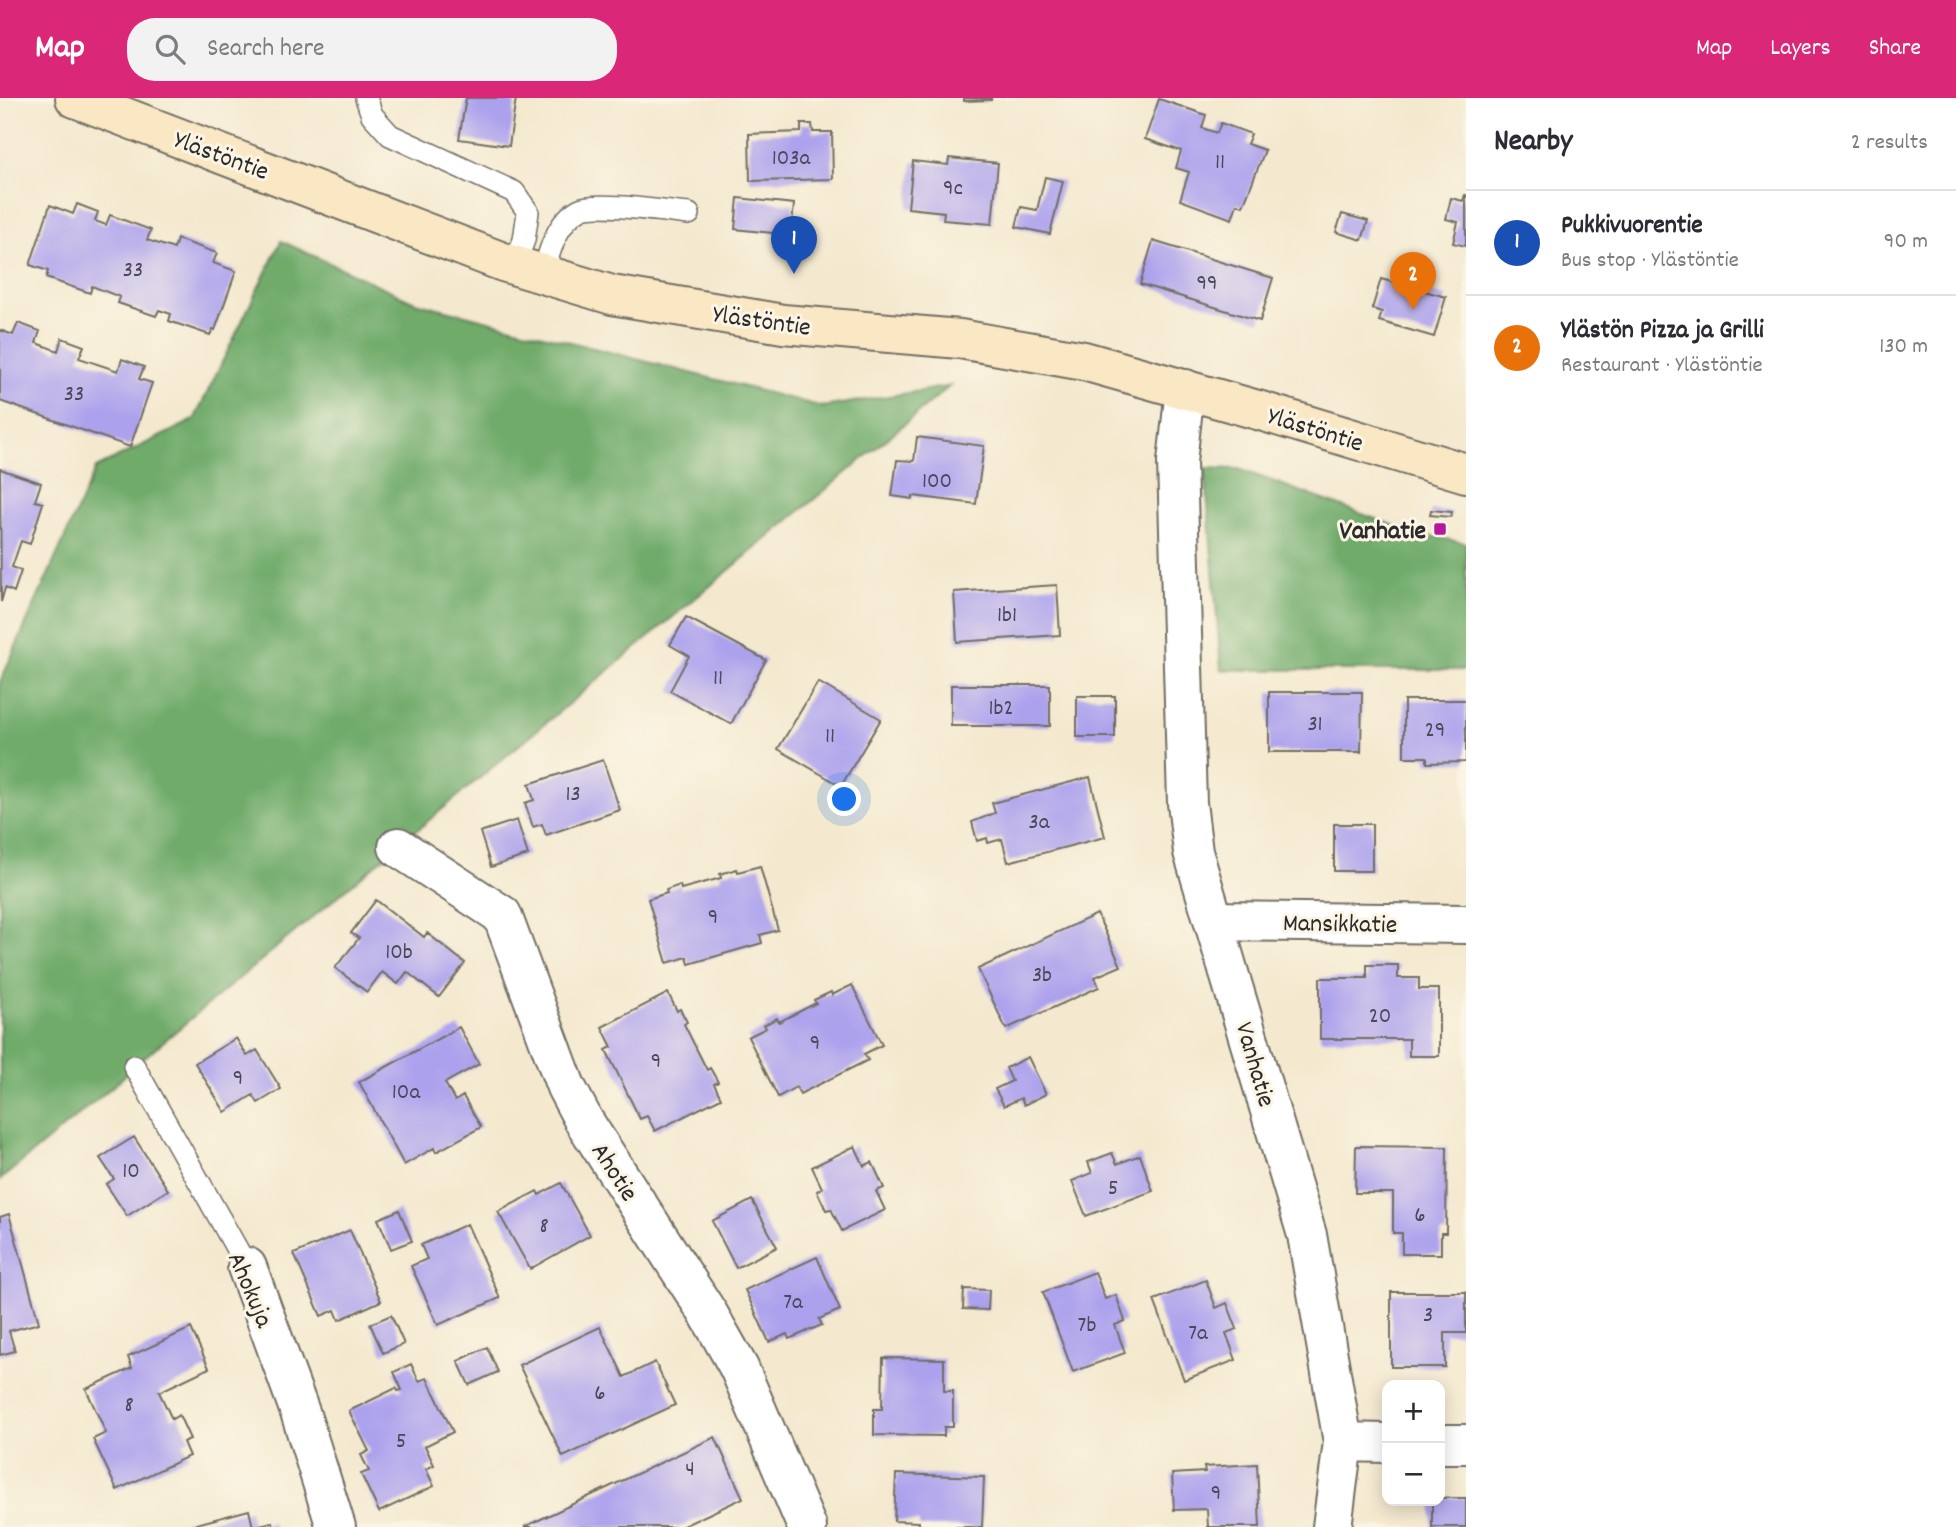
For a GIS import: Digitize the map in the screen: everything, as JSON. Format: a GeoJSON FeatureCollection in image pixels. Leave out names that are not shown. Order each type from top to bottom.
{"type":"FeatureCollection","features":[{"type":"Feature","properties":{"kind":"main road","name":"Ylästöntie"},"geometry":{"type":"LineString","coordinates":[[75,98],[528,270],[611,295],[783,324],[960,339],[1084,361],[1466,473]]}},
{"type":"Feature","properties":{"kind":"street","name":"Vanhatie"},"geometry":{"type":"LineString","coordinates":[[1185,389],[1177,462],[1187,803],[1193,852],[1307,1235],[1343,1442],[1332,1527]]}},
{"type":"Feature","properties":{"kind":"street","name":"Ahotie"},"geometry":{"type":"LineString","coordinates":[[398,847],[502,915],[566,1087],[584,1121],[709,1314],[739,1368],[807,1527]]}},
{"type":"Feature","properties":{"kind":"street","name":"Mansikkatie"},"geometry":{"type":"LineString","coordinates":[[1215,921],[1466,924]]}},
{"type":"Feature","properties":{"kind":"street","name":"Ahokuja"},"geometry":{"type":"LineString","coordinates":[[247,1267],[301,1415],[336,1527]]}},
{"type":"Feature","properties":{"kind":"street"},"geometry":{"type":"LineString","coordinates":[[1343,1442],[1382,1443]]}},
{"type":"Feature","properties":{"kind":"street"},"geometry":{"type":"LineString","coordinates":[[1445,1444],[1466,1444]]}},
{"type":"Feature","properties":{"kind":"lane"},"geometry":{"type":"LineString","coordinates":[[366,98],[372,115],[390,135],[514,192],[528,212],[524,240],[528,270]]}},
{"type":"Feature","properties":{"kind":"lane"},"geometry":{"type":"LineString","coordinates":[[528,270],[550,248],[564,224],[580,209],[596,206],[689,214]]}},
{"type":"Feature","properties":{"kind":"lane","name":"Ahokuja"},"geometry":{"type":"LineString","coordinates":[[134,1066],[247,1267]]}},
{"type":"Feature","properties":{"kind":"green space"},"geometry":{"type":"Polygon","coordinates":[[[281,241],[415,302],[823,407],[950,386],[0,1180],[0,682],[96,468],[194,420],[281,241]]]}},
{"type":"Feature","properties":{"kind":"green space"},"geometry":{"type":"Polygon","coordinates":[[[1205,468],[1239,469],[1414,533],[1466,543],[1466,670],[1221,670],[1205,468]]]}},
{"type":"Feature","properties":{"kind":"building"},"geometry":{"type":"Polygon","coordinates":[[[466,98],[516,98],[509,146],[459,139],[466,98]]]}},
{"type":"Feature","properties":{"kind":"building"},"geometry":{"type":"Polygon","coordinates":[[[964,98],[991,98],[991,100],[964,101],[964,98]]]}},
{"type":"Feature","properties":{"kind":"building"},"geometry":{"type":"Polygon","coordinates":[[[1159,99],[1206,115],[1202,128],[1217,133],[1221,123],[1251,134],[1247,144],[1265,150],[1243,206],[1237,204],[1232,219],[1180,200],[1189,172],[1176,168],[1181,151],[1145,139],[1159,99]]]}},
{"type":"Feature","properties":{"kind":"building"},"geometry":{"type":"Polygon","coordinates":[[[801,124],[812,124],[813,132],[832,132],[833,179],[750,181],[749,134],[801,132],[801,124]]]}},
{"type":"Feature","properties":{"kind":"building"},"geometry":{"type":"Polygon","coordinates":[[[949,158],[998,163],[992,224],[943,220],[944,212],[908,208],[913,161],[948,165],[949,158]]]}},
{"type":"Feature","properties":{"kind":"building"},"geometry":{"type":"Polygon","coordinates":[[[1045,177],[1063,181],[1050,234],[1016,227],[1021,207],[1037,210],[1045,177]]]}},
{"type":"Feature","properties":{"kind":"building"},"geometry":{"type":"Polygon","coordinates":[[[1465,195],[1466,246],[1453,243],[1458,222],[1446,219],[1451,198],[1463,201],[1465,195]]]}},
{"type":"Feature","properties":{"kind":"building"},"geometry":{"type":"Polygon","coordinates":[[[738,198],[794,204],[791,235],[735,229],[738,198]]]}},
{"type":"Feature","properties":{"kind":"building"},"geometry":{"type":"Polygon","coordinates":[[[77,204],[98,212],[95,221],[106,225],[110,215],[151,230],[147,240],[174,249],[177,239],[217,253],[213,263],[236,271],[215,330],[213,329],[210,335],[169,321],[171,314],[159,310],[156,316],[118,303],[120,297],[92,286],[90,293],[46,278],[48,271],[30,265],[50,205],[73,214],[77,204]]]}},
{"type":"Feature","properties":{"kind":"building"},"geometry":{"type":"Polygon","coordinates":[[[1342,214],[1368,221],[1362,240],[1336,232],[1342,214]]]}},
{"type":"Feature","properties":{"kind":"building"},"geometry":{"type":"Polygon","coordinates":[[[1153,241],[1273,278],[1260,321],[1140,284],[1153,241]]]}},
{"type":"Feature","properties":{"kind":"building"},"geometry":{"type":"Polygon","coordinates":[[[1381,279],[1446,297],[1434,337],[1379,321],[1382,312],[1372,309],[1381,279]]]}},
{"type":"Feature","properties":{"kind":"building"},"geometry":{"type":"Polygon","coordinates":[[[18,323],[40,331],[36,343],[58,351],[62,338],[84,346],[79,358],[118,371],[122,359],[144,367],[139,379],[152,383],[130,447],[0,401],[0,330],[13,335],[18,323]]]}},
{"type":"Feature","properties":{"kind":"building"},"geometry":{"type":"Polygon","coordinates":[[[917,437],[984,446],[976,504],[892,496],[897,460],[914,461],[917,437]]]}},
{"type":"Feature","properties":{"kind":"building"},"geometry":{"type":"Polygon","coordinates":[[[0,469],[41,483],[35,501],[43,503],[30,544],[21,541],[12,567],[21,571],[14,592],[5,588],[1,602],[0,469]]]}},
{"type":"Feature","properties":{"kind":"building"},"geometry":{"type":"Polygon","coordinates":[[[1431,510],[1452,512],[1451,517],[1430,515],[1431,510]]]}},
{"type":"Feature","properties":{"kind":"building"},"geometry":{"type":"Polygon","coordinates":[[[1057,585],[1060,635],[957,642],[954,592],[1057,585]]]}},
{"type":"Feature","properties":{"kind":"building"},"geometry":{"type":"Polygon","coordinates":[[[686,617],[766,660],[731,724],[670,691],[689,656],[670,645],[686,617]]]}},
{"type":"Feature","properties":{"kind":"building"},"geometry":{"type":"Polygon","coordinates":[[[818,682],[881,719],[841,786],[778,749],[818,682]]]}},
{"type":"Feature","properties":{"kind":"building"},"geometry":{"type":"Polygon","coordinates":[[[951,685],[1050,685],[1050,726],[951,726],[951,685]]]}},
{"type":"Feature","properties":{"kind":"building"},"geometry":{"type":"Polygon","coordinates":[[[1269,692],[1362,692],[1361,752],[1269,752],[1269,692]]]}},
{"type":"Feature","properties":{"kind":"building"},"geometry":{"type":"Polygon","coordinates":[[[1077,696],[1115,696],[1115,737],[1077,737],[1077,696]]]}},
{"type":"Feature","properties":{"kind":"building"},"geometry":{"type":"Polygon","coordinates":[[[1404,700],[1466,700],[1466,762],[1427,763],[1427,757],[1404,757],[1404,700]]]}},
{"type":"Feature","properties":{"kind":"building"},"geometry":{"type":"Polygon","coordinates":[[[603,760],[620,810],[546,835],[542,824],[533,827],[525,803],[534,800],[529,784],[603,760]]]}},
{"type":"Feature","properties":{"kind":"building"},"geometry":{"type":"Polygon","coordinates":[[[1090,777],[1105,837],[1008,862],[1002,839],[988,843],[987,838],[977,841],[972,822],[995,813],[992,803],[1090,777]]]}},
{"type":"Feature","properties":{"kind":"building"},"geometry":{"type":"Polygon","coordinates":[[[517,820],[528,855],[491,867],[480,832],[517,820]]]}},
{"type":"Feature","properties":{"kind":"building"},"geometry":{"type":"Polygon","coordinates":[[[1334,824],[1372,824],[1372,871],[1334,871],[1334,824]]]}},
{"type":"Feature","properties":{"kind":"building"},"geometry":{"type":"Polygon","coordinates":[[[760,866],[778,930],[760,935],[762,943],[689,964],[687,957],[667,963],[648,899],[667,893],[666,890],[680,885],[681,889],[721,878],[720,874],[737,869],[738,872],[760,866]]]}},
{"type":"Feature","properties":{"kind":"building"},"geometry":{"type":"Polygon","coordinates":[[[376,900],[424,937],[427,933],[465,963],[439,997],[407,972],[398,984],[382,972],[367,992],[335,968],[359,938],[351,933],[376,900]]]}},
{"type":"Feature","properties":{"kind":"building"},"geometry":{"type":"Polygon","coordinates":[[[1097,914],[1121,966],[1095,977],[1099,987],[1006,1029],[978,969],[1097,914]]]}},
{"type":"Feature","properties":{"kind":"building"},"geometry":{"type":"Polygon","coordinates":[[[1367,965],[1398,965],[1398,978],[1419,978],[1419,989],[1439,989],[1439,1056],[1409,1056],[1409,1039],[1320,1039],[1320,978],[1367,978],[1367,965]]]}},
{"type":"Feature","properties":{"kind":"building"},"geometry":{"type":"Polygon","coordinates":[[[852,985],[882,1045],[864,1054],[868,1060],[800,1094],[796,1087],[778,1097],[748,1037],[766,1028],[764,1025],[777,1018],[779,1022],[816,1003],[814,1000],[852,985]]]}},
{"type":"Feature","properties":{"kind":"building"},"geometry":{"type":"Polygon","coordinates":[[[668,993],[677,1011],[680,1009],[687,1022],[684,1024],[707,1070],[710,1068],[718,1082],[714,1084],[721,1098],[655,1131],[647,1116],[640,1119],[606,1050],[612,1047],[602,1027],[668,993]]]}},
{"type":"Feature","properties":{"kind":"building"},"geometry":{"type":"Polygon","coordinates":[[[459,1027],[479,1064],[445,1083],[455,1101],[463,1096],[481,1127],[436,1152],[434,1148],[404,1165],[359,1082],[459,1027]]]}},
{"type":"Feature","properties":{"kind":"building"},"geometry":{"type":"Polygon","coordinates":[[[236,1038],[247,1056],[257,1050],[281,1089],[258,1103],[253,1095],[225,1112],[195,1063],[236,1038]]]}},
{"type":"Feature","properties":{"kind":"building"},"geometry":{"type":"Polygon","coordinates":[[[1028,1057],[1046,1094],[1024,1105],[1021,1098],[1004,1106],[995,1089],[1012,1081],[1006,1068],[1028,1057]]]}},
{"type":"Feature","properties":{"kind":"building"},"geometry":{"type":"Polygon","coordinates":[[[134,1137],[168,1190],[127,1216],[106,1184],[114,1179],[100,1158],[134,1137]]]}},
{"type":"Feature","properties":{"kind":"building"},"geometry":{"type":"Polygon","coordinates":[[[855,1146],[864,1166],[872,1162],[884,1188],[876,1191],[885,1210],[842,1231],[831,1209],[826,1210],[817,1191],[822,1188],[812,1167],[855,1146]]]}},
{"type":"Feature","properties":{"kind":"building"},"geometry":{"type":"Polygon","coordinates":[[[1356,1146],[1447,1147],[1446,1233],[1441,1233],[1441,1254],[1402,1254],[1402,1233],[1393,1233],[1393,1193],[1355,1193],[1356,1146]]]}},
{"type":"Feature","properties":{"kind":"building"},"geometry":{"type":"Polygon","coordinates":[[[1112,1153],[1117,1164],[1140,1155],[1153,1191],[1086,1216],[1072,1181],[1092,1173],[1088,1162],[1112,1153]]]}},
{"type":"Feature","properties":{"kind":"building"},"geometry":{"type":"Polygon","coordinates":[[[561,1183],[590,1235],[530,1269],[498,1212],[537,1191],[539,1195],[561,1183]]]}},
{"type":"Feature","properties":{"kind":"building"},"geometry":{"type":"Polygon","coordinates":[[[752,1200],[777,1247],[736,1268],[712,1221],[752,1200]]]}},
{"type":"Feature","properties":{"kind":"building"},"geometry":{"type":"Polygon","coordinates":[[[399,1210],[412,1241],[391,1249],[378,1219],[399,1210]]]}},
{"type":"Feature","properties":{"kind":"building"},"geometry":{"type":"Polygon","coordinates":[[[9,1214],[39,1323],[9,1331],[15,1351],[0,1355],[0,1217],[9,1214]]]}},
{"type":"Feature","properties":{"kind":"building"},"geometry":{"type":"Polygon","coordinates":[[[467,1224],[500,1298],[438,1325],[411,1266],[427,1259],[421,1245],[467,1224]]]}},
{"type":"Feature","properties":{"kind":"building"},"geometry":{"type":"Polygon","coordinates":[[[350,1230],[381,1301],[339,1320],[335,1310],[321,1316],[294,1254],[350,1230]]]}},
{"type":"Feature","properties":{"kind":"building"},"geometry":{"type":"Polygon","coordinates":[[[817,1257],[840,1310],[819,1319],[822,1325],[789,1339],[787,1334],[769,1342],[745,1290],[817,1257]]]}},
{"type":"Feature","properties":{"kind":"building"},"geometry":{"type":"Polygon","coordinates":[[[1095,1272],[1105,1299],[1116,1295],[1125,1321],[1115,1325],[1125,1353],[1073,1372],[1043,1292],[1095,1272]]]}},
{"type":"Feature","properties":{"kind":"building"},"geometry":{"type":"Polygon","coordinates":[[[1206,1280],[1216,1308],[1227,1303],[1237,1329],[1226,1333],[1236,1360],[1184,1380],[1154,1300],[1206,1280]]]}},
{"type":"Feature","properties":{"kind":"building"},"geometry":{"type":"Polygon","coordinates":[[[964,1289],[989,1290],[988,1310],[963,1309],[964,1289]]]}},
{"type":"Feature","properties":{"kind":"building"},"geometry":{"type":"Polygon","coordinates":[[[1391,1292],[1466,1292],[1466,1333],[1445,1333],[1445,1367],[1391,1367],[1391,1292]]]}},
{"type":"Feature","properties":{"kind":"building"},"geometry":{"type":"Polygon","coordinates":[[[391,1315],[404,1344],[383,1353],[370,1324],[391,1315]]]}},
{"type":"Feature","properties":{"kind":"building"},"geometry":{"type":"Polygon","coordinates":[[[600,1327],[624,1377],[655,1362],[675,1405],[563,1457],[519,1365],[600,1327]]]}},
{"type":"Feature","properties":{"kind":"building"},"geometry":{"type":"Polygon","coordinates":[[[191,1328],[209,1368],[159,1392],[172,1419],[179,1415],[190,1439],[183,1442],[189,1456],[117,1490],[93,1439],[106,1433],[86,1389],[132,1368],[128,1357],[191,1328]]]}},
{"type":"Feature","properties":{"kind":"building"},"geometry":{"type":"Polygon","coordinates":[[[487,1347],[498,1372],[469,1385],[458,1361],[487,1347]]]}},
{"type":"Feature","properties":{"kind":"building"},"geometry":{"type":"Polygon","coordinates":[[[883,1358],[944,1359],[944,1391],[953,1391],[953,1427],[944,1427],[944,1436],[874,1435],[874,1409],[882,1409],[883,1358]]]}},
{"type":"Feature","properties":{"kind":"building"},"geometry":{"type":"Polygon","coordinates":[[[411,1364],[419,1381],[427,1378],[453,1432],[425,1446],[434,1465],[426,1469],[434,1486],[379,1512],[361,1474],[369,1471],[361,1455],[369,1451],[349,1411],[396,1388],[398,1391],[402,1390],[394,1372],[411,1364]]]}},
{"type":"Feature","properties":{"kind":"building"},"geometry":{"type":"Polygon","coordinates":[[[715,1437],[743,1498],[681,1527],[524,1527],[715,1437]]]}},
{"type":"Feature","properties":{"kind":"building"},"geometry":{"type":"Polygon","coordinates":[[[1257,1464],[1260,1527],[1208,1527],[1207,1509],[1174,1510],[1172,1474],[1205,1472],[1204,1467],[1257,1464]]]}},
{"type":"Feature","properties":{"kind":"building"},"geometry":{"type":"Polygon","coordinates":[[[896,1474],[984,1477],[982,1527],[919,1527],[919,1522],[894,1521],[896,1474]]]}},
{"type":"Feature","properties":{"kind":"building"},"geometry":{"type":"Polygon","coordinates":[[[1445,1498],[1466,1498],[1466,1527],[1432,1527],[1432,1506],[1445,1506],[1445,1498]]]}},
{"type":"Feature","properties":{"kind":"building"},"geometry":{"type":"Polygon","coordinates":[[[249,1510],[253,1527],[189,1527],[189,1526],[249,1510]]]}},
{"type":"Feature","properties":{"kind":"building"},"geometry":{"type":"Polygon","coordinates":[[[272,1522],[274,1527],[256,1527],[256,1526],[272,1522]]]}},
{"type":"Feature","properties":{"kind":"place","name":"Pukkivuorentie"},"geometry":{"type":"Point","coordinates":[794,274]}},
{"type":"Feature","properties":{"kind":"place","name":"Ylästön Pizza ja Grilli"},"geometry":{"type":"Point","coordinates":[1413,310]}},
{"type":"Feature","properties":{"kind":"place","name":"Vanhatie"},"geometry":{"type":"Point","coordinates":[1440,529]}}]}
